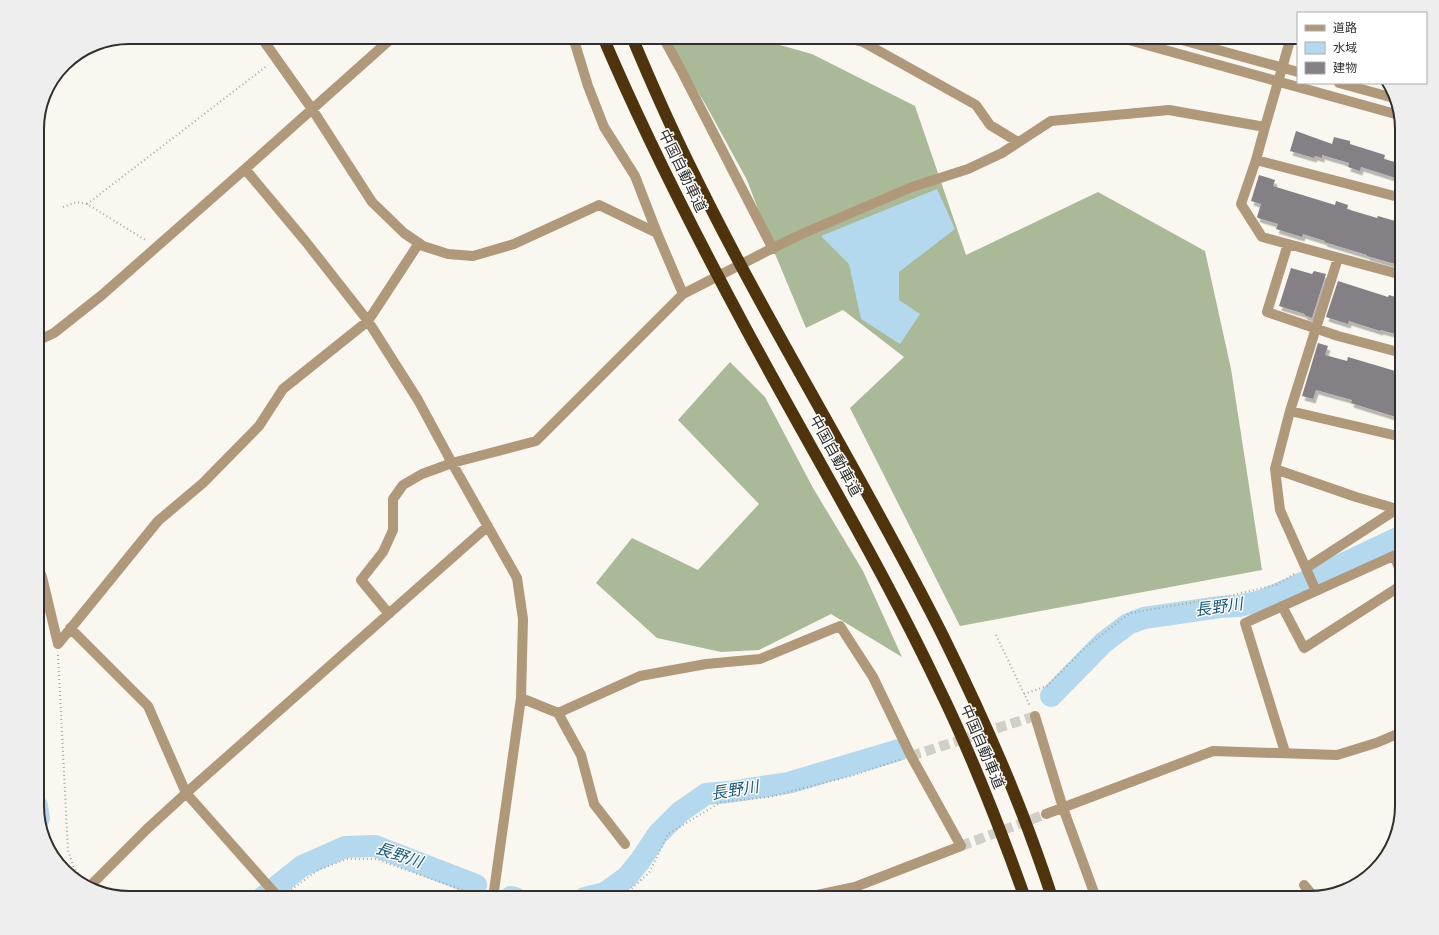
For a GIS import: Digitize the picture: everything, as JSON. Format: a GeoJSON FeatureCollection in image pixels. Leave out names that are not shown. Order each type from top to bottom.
{"type":"FeatureCollection","features":[{"type":"Feature","properties":{"kind":"highway","name":"中国自動車道"},"geometry":{"type":"LineString","coordinates":[[606,44],[629,98],[664,172],[709,259],[853,522],[938,684],[999,826],[1022,891]]}},
{"type":"Feature","properties":{"kind":"highway","name":"中国自動車道"},"geometry":{"type":"LineString","coordinates":[[635,44],[652,85],[697,179],[769,315],[920,589],[961,672],[1024,815],[1050,891]]}},
{"type":"Feature","properties":{"kind":"street"},"geometry":{"type":"LineString","coordinates":[[266,44],[312,109],[372,202],[404,233],[423,246],[448,254],[473,256],[514,244],[599,205],[657,233]]}},
{"type":"Feature","properties":{"kind":"street"},"geometry":{"type":"LineString","coordinates":[[44,337],[54,332],[102,295],[385,44]]}},
{"type":"Feature","properties":{"kind":"street"},"geometry":{"type":"LineString","coordinates":[[575,44],[588,86],[604,127],[635,176],[683,294]]}},
{"type":"Feature","properties":{"kind":"street"},"geometry":{"type":"LineString","coordinates":[[666,44],[681,70],[769,250]]}},
{"type":"Feature","properties":{"kind":"street"},"geometry":{"type":"LineString","coordinates":[[867,44],[976,105],[990,125],[1018,142]]}},
{"type":"Feature","properties":{"kind":"street"},"geometry":{"type":"LineString","coordinates":[[1143,44],[1393,115]]}},
{"type":"Feature","properties":{"kind":"street"},"geometry":{"type":"LineString","coordinates":[[1196,44],[1297,72]]}},
{"type":"Feature","properties":{"kind":"street"},"geometry":{"type":"LineString","coordinates":[[1289,44],[1256,160],[1240,204],[1262,237],[1395,273]]}},
{"type":"Feature","properties":{"kind":"street"},"geometry":{"type":"LineString","coordinates":[[1343,84],[1389,97]]}},
{"type":"Feature","properties":{"kind":"street"},"geometry":{"type":"LineString","coordinates":[[389,614],[362,580],[383,552],[393,530],[394,499],[403,485],[422,474],[452,463],[536,441],[683,294],[804,233],[912,187],[968,169],[1002,153],[1051,121],[1169,110],[1266,124]]}},
{"type":"Feature","properties":{"kind":"street"},"geometry":{"type":"LineString","coordinates":[[1256,160],[1395,196]]}},
{"type":"Feature","properties":{"kind":"street"},"geometry":{"type":"LineString","coordinates":[[245,169],[306,242],[368,321],[418,400],[517,578],[523,619],[522,698],[495,891]]}},
{"type":"Feature","properties":{"kind":"street"},"geometry":{"type":"LineString","coordinates":[[58,644],[158,521],[203,483],[259,426],[283,389],[368,321],[419,243]]}},
{"type":"Feature","properties":{"kind":"street"},"geometry":{"type":"LineString","coordinates":[[1288,244],[1267,312],[1338,336],[1395,351]]}},
{"type":"Feature","properties":{"kind":"street"},"geometry":{"type":"LineString","coordinates":[[1316,591],[1280,510],[1274,469],[1290,411],[1338,258]]}},
{"type":"Feature","properties":{"kind":"street"},"geometry":{"type":"LineString","coordinates":[[1290,411],[1395,435]]}},
{"type":"Feature","properties":{"kind":"street"},"geometry":{"type":"LineString","coordinates":[[1274,469],[1356,497],[1395,507]]}},
{"type":"Feature","properties":{"kind":"street"},"geometry":{"type":"LineString","coordinates":[[1306,568],[1395,511]]}},
{"type":"Feature","properties":{"kind":"street"},"geometry":{"type":"LineString","coordinates":[[93,883],[147,829],[186,793],[488,526]]}},
{"type":"Feature","properties":{"kind":"street"},"geometry":{"type":"LineString","coordinates":[[1286,752],[1245,623],[1395,555]]}},
{"type":"Feature","properties":{"kind":"street"},"geometry":{"type":"LineString","coordinates":[[44,585],[58,644]]}},
{"type":"Feature","properties":{"kind":"street"},"geometry":{"type":"LineString","coordinates":[[1282,606],[1304,648],[1395,590]]}},
{"type":"Feature","properties":{"kind":"street"},"geometry":{"type":"LineString","coordinates":[[558,713],[640,676],[706,664],[760,659],[840,626],[873,677],[911,756],[961,846],[855,886],[833,891]]}},
{"type":"Feature","properties":{"kind":"street"},"geometry":{"type":"LineString","coordinates":[[70,628],[148,706],[186,793],[273,891]]}},
{"type":"Feature","properties":{"kind":"street"},"geometry":{"type":"LineString","coordinates":[[522,698],[558,713],[581,755],[594,804],[625,844]]}},
{"type":"Feature","properties":{"kind":"street"},"geometry":{"type":"LineString","coordinates":[[1035,716],[1063,808],[1093,891]]}},
{"type":"Feature","properties":{"kind":"street"},"geometry":{"type":"LineString","coordinates":[[1046,814],[1213,751],[1286,752],[1337,755],[1376,743],[1395,735]]}},
{"type":"Feature","properties":{"kind":"street"},"geometry":{"type":"LineString","coordinates":[[1304,886],[1309,891]]}},
{"type":"Feature","properties":{"kind":"path"},"geometry":{"type":"LineString","coordinates":[[87,204],[277,59]]}},
{"type":"Feature","properties":{"kind":"path"},"geometry":{"type":"LineString","coordinates":[[63,207],[77,202],[87,204],[157,247]]}},
{"type":"Feature","properties":{"kind":"path"},"geometry":{"type":"LineString","coordinates":[[1024,694],[1047,686],[1087,646],[1130,613],[1224,597],[1276,585],[1306,568]]}},
{"type":"Feature","properties":{"kind":"path"},"geometry":{"type":"LineString","coordinates":[[996,635],[1035,716]]}},
{"type":"Feature","properties":{"kind":"path"},"geometry":{"type":"LineString","coordinates":[[58,644],[68,850],[74,868],[78,874]]}},
{"type":"Feature","properties":{"kind":"path"},"geometry":{"type":"LineString","coordinates":[[627,891],[649,873],[668,834],[721,802],[769,797],[854,775],[911,756]]}},
{"type":"Feature","properties":{"kind":"path"},"geometry":{"type":"LineString","coordinates":[[289,891],[318,870],[347,859],[376,859],[466,891]]}},
{"type":"Feature","properties":{"kind":"green space"},"geometry":{"type":"Polygon","coordinates":[[[669,44],[776,44],[812,54],[915,106],[966,255],[1098,192],[1205,251],[1231,369],[1262,570],[960,626],[850,408],[904,357],[843,310],[806,328],[773,249],[747,180],[707,107],[669,44]]]}},
{"type":"Feature","properties":{"kind":"green space"},"geometry":{"type":"Polygon","coordinates":[[[730,362],[765,397],[813,488],[863,571],[902,657],[831,614],[759,650],[721,652],[657,638],[596,583],[632,538],[698,570],[759,504],[678,420],[730,362]]]}},
{"type":"Feature","properties":{"kind":"water"},"geometry":{"type":"Polygon","coordinates":[[[937,189],[955,229],[899,272],[899,300],[920,314],[900,344],[861,319],[849,264],[821,236],[937,189]]]}},
{"type":"Feature","properties":{"kind":"building"},"geometry":{"type":"Polygon","coordinates":[[[1296,131],[1332,144],[1334,137],[1350,141],[1350,144],[1385,155],[1384,159],[1395,162],[1395,178],[1361,167],[1360,171],[1348,167],[1349,163],[1322,155],[1322,158],[1315,156],[1314,158],[1290,151],[1296,131]]]}},
{"type":"Feature","properties":{"kind":"building"},"geometry":{"type":"Polygon","coordinates":[[[1259,175],[1275,180],[1273,186],[1335,205],[1336,201],[1348,205],[1347,209],[1377,218],[1378,216],[1395,221],[1395,264],[1303,234],[1302,237],[1276,229],[1278,224],[1257,217],[1261,204],[1251,201],[1259,175]]]}},
{"type":"Feature","properties":{"kind":"building"},"geometry":{"type":"Polygon","coordinates":[[[1291,268],[1312,274],[1314,271],[1326,274],[1312,318],[1304,315],[1305,314],[1279,306],[1291,268]]]}},
{"type":"Feature","properties":{"kind":"building"},"geometry":{"type":"Polygon","coordinates":[[[1338,281],[1388,297],[1389,295],[1395,297],[1395,334],[1380,331],[1349,321],[1348,324],[1326,317],[1338,281]]]}},
{"type":"Feature","properties":{"kind":"building"},"geometry":{"type":"Polygon","coordinates":[[[1318,343],[1328,346],[1325,355],[1347,361],[1348,357],[1395,371],[1395,417],[1351,403],[1352,400],[1316,390],[1313,399],[1302,396],[1318,343]]]}},
{"type":"Feature","properties":{"kind":"waterway","name":"長野川"},"geometry":{"type":"LineString","coordinates":[[1051,696],[1103,643],[1128,624],[1144,618],[1220,607],[1239,606],[1261,601],[1395,539]]}},
{"type":"Feature","properties":{"kind":"waterway","name":"長野川"},"geometry":{"type":"LineString","coordinates":[[608,891],[627,877],[658,834],[680,812],[706,794],[788,783],[899,750]]}},
{"type":"Feature","properties":{"kind":"waterway","name":"長野川"},"geometry":{"type":"LineString","coordinates":[[271,891],[302,866],[345,847],[375,846],[476,885]]}},
{"type":"Feature","properties":{"kind":"tunnel"},"geometry":{"type":"LineString","coordinates":[[911,756],[1035,716]]}},
{"type":"Feature","properties":{"kind":"tunnel"},"geometry":{"type":"LineString","coordinates":[[961,846],[1046,814]]}}]}
